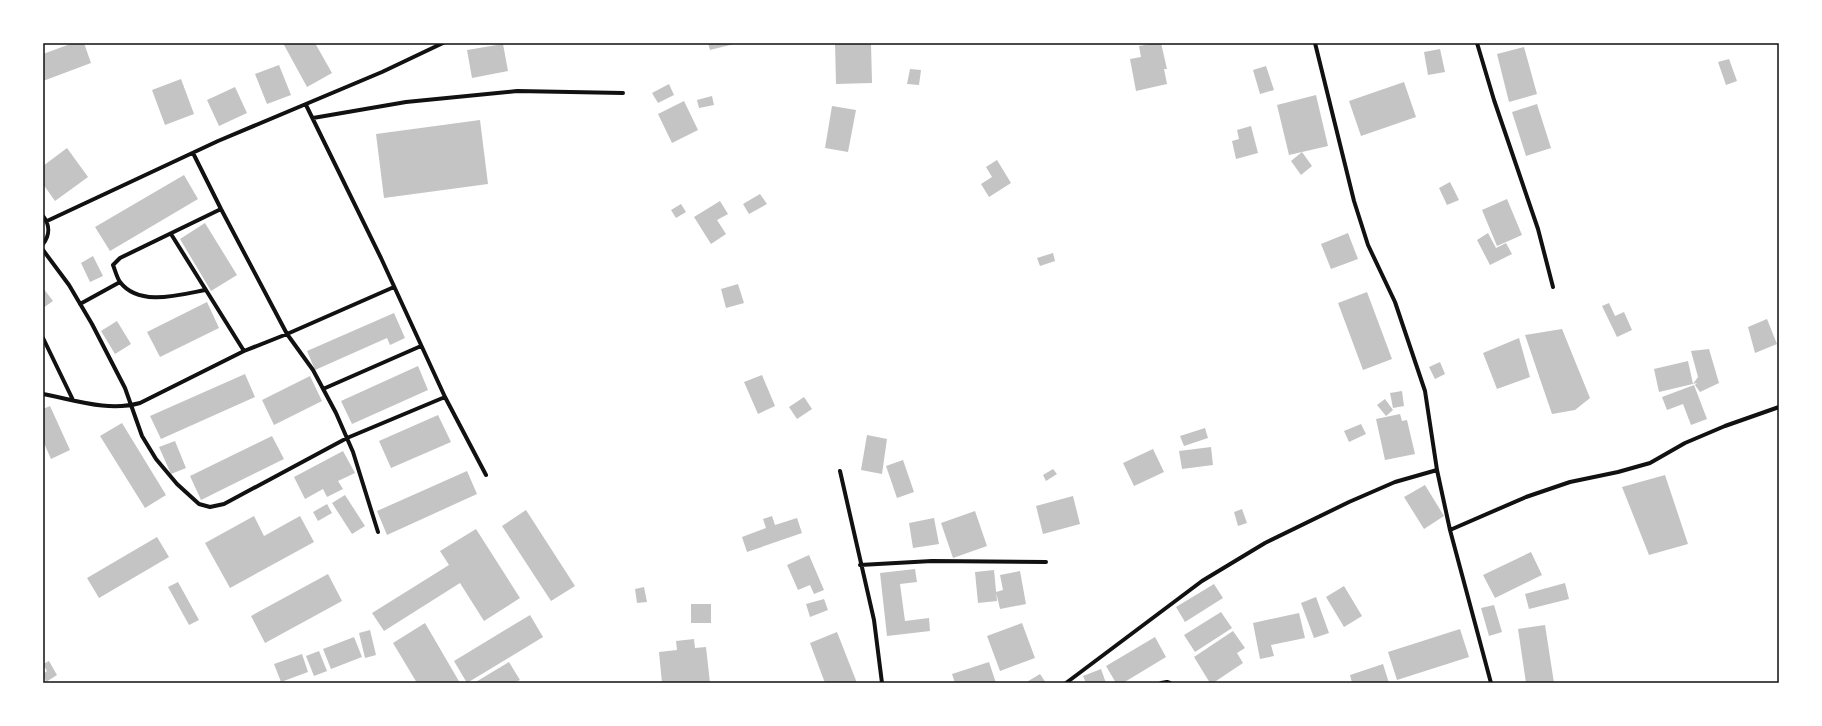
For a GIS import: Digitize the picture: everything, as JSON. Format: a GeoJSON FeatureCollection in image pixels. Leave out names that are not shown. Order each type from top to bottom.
{"type":"FeatureCollection","features":[{"type":"Feature","properties":{"kind":"street"},"geometry":{"type":"LineString","coordinates":[[47,221],[193,153],[382,72],[443,43]]}},
{"type":"Feature","properties":{"kind":"street"},"geometry":{"type":"LineString","coordinates":[[1315,43],[1354,201],[1368,245],[1395,302],[1425,391],[1437,470],[1450,530],[1491,683]]}},
{"type":"Feature","properties":{"kind":"street"},"geometry":{"type":"LineString","coordinates":[[1477,43],[1494,100],[1538,229],[1553,287]]}},
{"type":"Feature","properties":{"kind":"street"},"geometry":{"type":"LineString","coordinates":[[313,118],[406,102],[517,91],[623,92]]}},
{"type":"Feature","properties":{"kind":"street"},"geometry":{"type":"LineString","coordinates":[[306,105],[394,287],[445,397],[486,475]]}},
{"type":"Feature","properties":{"kind":"street"},"geometry":{"type":"LineString","coordinates":[[193,153],[287,334],[313,370],[347,438],[353,452],[378,532]]}},
{"type":"Feature","properties":{"kind":"street"},"geometry":{"type":"LineString","coordinates":[[205,290],[175,296],[146,297],[135,294],[120,282],[113,265],[115,262],[221,209]]}},
{"type":"Feature","properties":{"kind":"street"},"geometry":{"type":"LineString","coordinates":[[43,216],[47,221],[49,234],[43,244]]}},
{"type":"Feature","properties":{"kind":"street"},"geometry":{"type":"LineString","coordinates":[[171,234],[244,350]]}},
{"type":"Feature","properties":{"kind":"street"},"geometry":{"type":"LineString","coordinates":[[43,250],[69,285],[80,304],[125,388],[142,436],[156,459],[182,489],[200,504],[210,507],[224,504],[347,438],[445,397]]}},
{"type":"Feature","properties":{"kind":"street"},"geometry":{"type":"LineString","coordinates":[[80,304],[120,282]]}},
{"type":"Feature","properties":{"kind":"street"},"geometry":{"type":"LineString","coordinates":[[43,394],[103,406],[132,406],[244,350],[287,334],[394,287]]}},
{"type":"Feature","properties":{"kind":"street"},"geometry":{"type":"LineString","coordinates":[[43,338],[73,400]]}},
{"type":"Feature","properties":{"kind":"street"},"geometry":{"type":"LineString","coordinates":[[323,389],[421,346]]}},
{"type":"Feature","properties":{"kind":"street"},"geometry":{"type":"LineString","coordinates":[[1450,530],[1526,497],[1570,482],[1618,472],[1650,463],[1685,443],[1725,426],[1779,407]]}},
{"type":"Feature","properties":{"kind":"street"},"geometry":{"type":"LineString","coordinates":[[1066,683],[1202,581],[1265,543],[1348,502],[1395,482],[1437,470]]}},
{"type":"Feature","properties":{"kind":"street"},"geometry":{"type":"LineString","coordinates":[[840,471],[860,565],[874,620],[882,683]]}},
{"type":"Feature","properties":{"kind":"street"},"geometry":{"type":"LineString","coordinates":[[860,565],[932,562],[1046,562]]}},
{"type":"Feature","properties":{"kind":"street"},"geometry":{"type":"LineString","coordinates":[[1160,683],[1170,683]]}},
{"type":"Feature","properties":{"kind":"building"},"geometry":{"type":"Polygon","coordinates":[[[73,43],[84,43],[91,63],[43,81],[43,54],[73,43]]]}},
{"type":"Feature","properties":{"kind":"building"},"geometry":{"type":"Polygon","coordinates":[[[283,43],[315,43],[332,73],[307,87],[283,43]]]}},
{"type":"Feature","properties":{"kind":"building"},"geometry":{"type":"Polygon","coordinates":[[[708,43],[734,43],[734,44],[710,50],[708,43]]]}},
{"type":"Feature","properties":{"kind":"building"},"geometry":{"type":"Polygon","coordinates":[[[835,43],[871,43],[872,83],[836,84],[835,43]]]}},
{"type":"Feature","properties":{"kind":"building"},"geometry":{"type":"Polygon","coordinates":[[[1161,43],[1167,69],[1164,69],[1167,84],[1136,91],[1130,59],[1141,57],[1139,46],[1161,43]]]}},
{"type":"Feature","properties":{"kind":"building"},"geometry":{"type":"Polygon","coordinates":[[[503,44],[508,71],[472,78],[467,50],[503,44]]]}},
{"type":"Feature","properties":{"kind":"building"},"geometry":{"type":"Polygon","coordinates":[[[1524,47],[1537,94],[1509,102],[1497,54],[1524,47]]]}},
{"type":"Feature","properties":{"kind":"building"},"geometry":{"type":"Polygon","coordinates":[[[1440,49],[1445,72],[1428,75],[1424,52],[1440,49]]]}},
{"type":"Feature","properties":{"kind":"building"},"geometry":{"type":"Polygon","coordinates":[[[1729,59],[1737,81],[1726,85],[1718,62],[1729,59]]]}},
{"type":"Feature","properties":{"kind":"building"},"geometry":{"type":"Polygon","coordinates":[[[279,65],[291,95],[267,104],[255,74],[279,65]]]}},
{"type":"Feature","properties":{"kind":"building"},"geometry":{"type":"Polygon","coordinates":[[[1266,66],[1274,90],[1260,94],[1253,70],[1266,66]]]}},
{"type":"Feature","properties":{"kind":"building"},"geometry":{"type":"Polygon","coordinates":[[[910,69],[921,70],[919,85],[907,84],[910,69]]]}},
{"type":"Feature","properties":{"kind":"building"},"geometry":{"type":"Polygon","coordinates":[[[181,79],[194,114],[165,125],[152,90],[181,79]]]}},
{"type":"Feature","properties":{"kind":"building"},"geometry":{"type":"Polygon","coordinates":[[[1404,82],[1416,117],[1361,136],[1349,101],[1404,82]]]}},
{"type":"Feature","properties":{"kind":"building"},"geometry":{"type":"Polygon","coordinates":[[[669,84],[674,95],[658,103],[652,93],[669,84]]]}},
{"type":"Feature","properties":{"kind":"building"},"geometry":{"type":"Polygon","coordinates":[[[235,87],[247,113],[219,126],[207,100],[235,87]]]}},
{"type":"Feature","properties":{"kind":"building"},"geometry":{"type":"Polygon","coordinates":[[[1316,95],[1328,146],[1289,155],[1277,105],[1316,95]]]}},
{"type":"Feature","properties":{"kind":"building"},"geometry":{"type":"Polygon","coordinates":[[[712,96],[714,105],[699,108],[697,100],[712,96]]]}},
{"type":"Feature","properties":{"kind":"building"},"geometry":{"type":"Polygon","coordinates":[[[684,101],[698,130],[672,143],[658,114],[684,101]]]}},
{"type":"Feature","properties":{"kind":"building"},"geometry":{"type":"Polygon","coordinates":[[[1537,104],[1551,148],[1526,156],[1512,112],[1537,104]]]}},
{"type":"Feature","properties":{"kind":"building"},"geometry":{"type":"Polygon","coordinates":[[[832,106],[856,110],[848,152],[825,148],[832,106]]]}},
{"type":"Feature","properties":{"kind":"building"},"geometry":{"type":"Polygon","coordinates":[[[480,120],[488,184],[384,198],[376,134],[480,120]]]}},
{"type":"Feature","properties":{"kind":"building"},"geometry":{"type":"Polygon","coordinates":[[[1251,126],[1258,153],[1236,159],[1232,141],[1239,139],[1237,130],[1251,126]]]}},
{"type":"Feature","properties":{"kind":"building"},"geometry":{"type":"Polygon","coordinates":[[[67,148],[88,177],[55,201],[43,184],[43,166],[67,148]]]}},
{"type":"Feature","properties":{"kind":"building"},"geometry":{"type":"Polygon","coordinates":[[[1302,152],[1312,166],[1301,175],[1291,161],[1302,152]]]}},
{"type":"Feature","properties":{"kind":"building"},"geometry":{"type":"Polygon","coordinates":[[[997,160],[1011,183],[989,197],[981,184],[992,177],[986,167],[997,160]]]}},
{"type":"Feature","properties":{"kind":"building"},"geometry":{"type":"Polygon","coordinates":[[[184,175],[198,199],[110,251],[95,227],[184,175]]]}},
{"type":"Feature","properties":{"kind":"building"},"geometry":{"type":"Polygon","coordinates":[[[1450,182],[1459,200],[1447,205],[1439,188],[1450,182]]]}},
{"type":"Feature","properties":{"kind":"building"},"geometry":{"type":"Polygon","coordinates":[[[760,194],[767,204],[749,214],[743,204],[760,194]]]}},
{"type":"Feature","properties":{"kind":"building"},"geometry":{"type":"Polygon","coordinates":[[[1507,199],[1522,235],[1497,246],[1482,210],[1507,199]]]}},
{"type":"Feature","properties":{"kind":"building"},"geometry":{"type":"Polygon","coordinates":[[[720,201],[728,214],[717,220],[726,234],[711,244],[694,217],[720,201]]]}},
{"type":"Feature","properties":{"kind":"building"},"geometry":{"type":"Polygon","coordinates":[[[681,204],[686,212],[676,218],[671,210],[681,204]]]}},
{"type":"Feature","properties":{"kind":"building"},"geometry":{"type":"Polygon","coordinates":[[[205,223],[237,275],[211,291],[180,239],[205,223]]]}},
{"type":"Feature","properties":{"kind":"building"},"geometry":{"type":"Polygon","coordinates":[[[1348,233],[1358,259],[1331,269],[1321,244],[1348,233]]]}},
{"type":"Feature","properties":{"kind":"building"},"geometry":{"type":"Polygon","coordinates":[[[1488,233],[1496,248],[1506,243],[1512,254],[1490,265],[1477,240],[1488,233]]]}},
{"type":"Feature","properties":{"kind":"building"},"geometry":{"type":"Polygon","coordinates":[[[1053,253],[1055,261],[1040,266],[1037,258],[1053,253]]]}},
{"type":"Feature","properties":{"kind":"building"},"geometry":{"type":"Polygon","coordinates":[[[93,256],[103,276],[90,282],[81,263],[93,256]]]}},
{"type":"Feature","properties":{"kind":"building"},"geometry":{"type":"Polygon","coordinates":[[[738,284],[744,303],[726,308],[721,289],[738,284]]]}},
{"type":"Feature","properties":{"kind":"building"},"geometry":{"type":"Polygon","coordinates":[[[43,288],[53,301],[43,308],[43,288]]]}},
{"type":"Feature","properties":{"kind":"building"},"geometry":{"type":"Polygon","coordinates":[[[1367,292],[1392,359],[1363,370],[1338,303],[1367,292]]]}},
{"type":"Feature","properties":{"kind":"building"},"geometry":{"type":"Polygon","coordinates":[[[207,302],[219,328],[160,357],[147,332],[207,302]]]}},
{"type":"Feature","properties":{"kind":"building"},"geometry":{"type":"Polygon","coordinates":[[[1609,303],[1615,316],[1624,312],[1632,330],[1617,337],[1602,306],[1609,303]]]}},
{"type":"Feature","properties":{"kind":"building"},"geometry":{"type":"Polygon","coordinates":[[[394,313],[405,338],[390,345],[387,338],[315,370],[307,351],[394,313]]]}},
{"type":"Feature","properties":{"kind":"building"},"geometry":{"type":"Polygon","coordinates":[[[1767,319],[1777,344],[1755,353],[1748,327],[1767,319]]]}},
{"type":"Feature","properties":{"kind":"building"},"geometry":{"type":"Polygon","coordinates":[[[117,321],[131,344],[115,354],[101,331],[117,321]]]}},
{"type":"Feature","properties":{"kind":"building"},"geometry":{"type":"Polygon","coordinates":[[[1562,329],[1590,398],[1575,410],[1552,414],[1525,335],[1562,329]]]}},
{"type":"Feature","properties":{"kind":"building"},"geometry":{"type":"Polygon","coordinates":[[[1519,338],[1530,377],[1497,389],[1483,353],[1519,338]]]}},
{"type":"Feature","properties":{"kind":"building"},"geometry":{"type":"Polygon","coordinates":[[[1709,349],[1719,383],[1700,392],[1695,385],[1697,383],[1693,384],[1698,377],[1691,351],[1709,349]]]}},
{"type":"Feature","properties":{"kind":"building"},"geometry":{"type":"Polygon","coordinates":[[[1688,361],[1693,384],[1659,392],[1654,369],[1688,361]]]}},
{"type":"Feature","properties":{"kind":"building"},"geometry":{"type":"Polygon","coordinates":[[[1440,362],[1445,374],[1435,379],[1429,367],[1440,362]]]}},
{"type":"Feature","properties":{"kind":"building"},"geometry":{"type":"Polygon","coordinates":[[[418,366],[428,390],[352,424],[341,401],[418,366]]]}},
{"type":"Feature","properties":{"kind":"building"},"geometry":{"type":"Polygon","coordinates":[[[245,374],[255,397],[161,439],[150,416],[245,374]]]}},
{"type":"Feature","properties":{"kind":"building"},"geometry":{"type":"Polygon","coordinates":[[[762,375],[775,406],[758,414],[744,382],[762,375]]]}},
{"type":"Feature","properties":{"kind":"building"},"geometry":{"type":"Polygon","coordinates":[[[310,376],[322,401],[274,425],[262,400],[310,376]]]}},
{"type":"Feature","properties":{"kind":"building"},"geometry":{"type":"Polygon","coordinates":[[[1694,385],[1707,419],[1691,425],[1683,404],[1667,410],[1662,397],[1694,385]]]}},
{"type":"Feature","properties":{"kind":"building"},"geometry":{"type":"Polygon","coordinates":[[[1402,391],[1404,406],[1393,408],[1390,393],[1402,391]]]}},
{"type":"Feature","properties":{"kind":"building"},"geometry":{"type":"Polygon","coordinates":[[[804,397],[812,409],[797,419],[789,407],[804,397]]]}},
{"type":"Feature","properties":{"kind":"building"},"geometry":{"type":"Polygon","coordinates":[[[1385,399],[1393,410],[1386,416],[1377,405],[1385,399]]]}},
{"type":"Feature","properties":{"kind":"building"},"geometry":{"type":"Polygon","coordinates":[[[50,406],[70,450],[51,459],[43,441],[43,409],[50,406]]]}},
{"type":"Feature","properties":{"kind":"building"},"geometry":{"type":"Polygon","coordinates":[[[1400,414],[1402,421],[1407,420],[1415,454],[1385,460],[1376,419],[1400,414]]]}},
{"type":"Feature","properties":{"kind":"building"},"geometry":{"type":"Polygon","coordinates":[[[438,415],[451,442],[391,468],[379,441],[438,415]]]}},
{"type":"Feature","properties":{"kind":"building"},"geometry":{"type":"Polygon","coordinates":[[[122,423],[166,495],[145,508],[100,436],[122,423]]]}},
{"type":"Feature","properties":{"kind":"building"},"geometry":{"type":"Polygon","coordinates":[[[1361,424],[1366,434],[1349,442],[1344,431],[1361,424]]]}},
{"type":"Feature","properties":{"kind":"building"},"geometry":{"type":"Polygon","coordinates":[[[1205,428],[1208,438],[1184,446],[1180,436],[1205,428]]]}},
{"type":"Feature","properties":{"kind":"building"},"geometry":{"type":"Polygon","coordinates":[[[867,435],[887,439],[882,474],[861,470],[867,435]]]}},
{"type":"Feature","properties":{"kind":"building"},"geometry":{"type":"Polygon","coordinates":[[[272,436],[284,459],[201,500],[190,476],[272,436]]]}},
{"type":"Feature","properties":{"kind":"building"},"geometry":{"type":"Polygon","coordinates":[[[175,441],[186,468],[171,474],[159,447],[175,441]]]}},
{"type":"Feature","properties":{"kind":"building"},"geometry":{"type":"Polygon","coordinates":[[[1211,447],[1213,465],[1182,469],[1179,451],[1211,447]]]}},
{"type":"Feature","properties":{"kind":"building"},"geometry":{"type":"Polygon","coordinates":[[[1153,449],[1164,472],[1134,486],[1123,463],[1153,449]]]}},
{"type":"Feature","properties":{"kind":"building"},"geometry":{"type":"Polygon","coordinates":[[[343,451],[355,473],[338,481],[343,489],[327,497],[323,489],[305,499],[294,477],[343,451]]]}},
{"type":"Feature","properties":{"kind":"building"},"geometry":{"type":"Polygon","coordinates":[[[903,460],[914,492],[897,498],[886,466],[903,460]]]}},
{"type":"Feature","properties":{"kind":"building"},"geometry":{"type":"Polygon","coordinates":[[[1053,469],[1057,474],[1046,481],[1043,475],[1053,469]]]}},
{"type":"Feature","properties":{"kind":"building"},"geometry":{"type":"Polygon","coordinates":[[[467,471],[477,494],[387,535],[377,511],[467,471]]]}},
{"type":"Feature","properties":{"kind":"building"},"geometry":{"type":"Polygon","coordinates":[[[1665,475],[1688,544],[1649,555],[1622,487],[1665,475]]]}},
{"type":"Feature","properties":{"kind":"building"},"geometry":{"type":"Polygon","coordinates":[[[1425,485],[1444,516],[1424,529],[1404,497],[1425,485]]]}},
{"type":"Feature","properties":{"kind":"building"},"geometry":{"type":"Polygon","coordinates":[[[345,495],[365,526],[352,534],[332,503],[345,495]]]}},
{"type":"Feature","properties":{"kind":"building"},"geometry":{"type":"Polygon","coordinates":[[[1073,496],[1080,524],[1043,534],[1036,506],[1073,496]]]}},
{"type":"Feature","properties":{"kind":"building"},"geometry":{"type":"Polygon","coordinates":[[[327,504],[332,513],[318,521],[313,512],[327,504]]]}},
{"type":"Feature","properties":{"kind":"building"},"geometry":{"type":"Polygon","coordinates":[[[1242,509],[1247,523],[1238,526],[1234,512],[1242,509]]]}},
{"type":"Feature","properties":{"kind":"building"},"geometry":{"type":"Polygon","coordinates":[[[526,510],[575,586],[551,601],[502,526],[526,510]]]}},
{"type":"Feature","properties":{"kind":"building"},"geometry":{"type":"Polygon","coordinates":[[[975,511],[987,546],[953,558],[941,523],[975,511]]]}},
{"type":"Feature","properties":{"kind":"building"},"geometry":{"type":"Polygon","coordinates":[[[254,516],[264,536],[300,516],[314,542],[230,588],[205,543],[254,516]]]}},
{"type":"Feature","properties":{"kind":"building"},"geometry":{"type":"Polygon","coordinates":[[[772,516],[775,525],[797,518],[802,533],[747,552],[742,537],[766,528],[763,519],[772,516]]]}},
{"type":"Feature","properties":{"kind":"building"},"geometry":{"type":"Polygon","coordinates":[[[934,518],[939,544],[913,548],[909,523],[934,518]]]}},
{"type":"Feature","properties":{"kind":"building"},"geometry":{"type":"Polygon","coordinates":[[[476,529],[520,598],[484,621],[460,583],[384,631],[372,613],[449,565],[440,551],[476,529]]]}},
{"type":"Feature","properties":{"kind":"building"},"geometry":{"type":"Polygon","coordinates":[[[157,537],[169,557],[99,598],[87,578],[157,537]]]}},
{"type":"Feature","properties":{"kind":"building"},"geometry":{"type":"Polygon","coordinates":[[[1531,552],[1542,575],[1495,598],[1483,575],[1531,552]]]}},
{"type":"Feature","properties":{"kind":"building"},"geometry":{"type":"Polygon","coordinates":[[[809,555],[824,590],[814,594],[810,585],[798,590],[787,565],[809,555]]]}},
{"type":"Feature","properties":{"kind":"building"},"geometry":{"type":"Polygon","coordinates":[[[915,569],[917,582],[900,584],[905,621],[929,618],[930,631],[887,636],[880,573],[915,569]]]}},
{"type":"Feature","properties":{"kind":"building"},"geometry":{"type":"Polygon","coordinates":[[[994,570],[997,601],[978,603],[975,572],[994,570]]]}},
{"type":"Feature","properties":{"kind":"building"},"geometry":{"type":"Polygon","coordinates":[[[1020,571],[1026,604],[1000,609],[996,592],[1003,590],[1000,575],[1020,571]]]}},
{"type":"Feature","properties":{"kind":"building"},"geometry":{"type":"Polygon","coordinates":[[[328,574],[342,601],[265,643],[251,616],[328,574]]]}},
{"type":"Feature","properties":{"kind":"building"},"geometry":{"type":"Polygon","coordinates":[[[178,582],[199,620],[189,625],[168,587],[178,582]]]}},
{"type":"Feature","properties":{"kind":"building"},"geometry":{"type":"Polygon","coordinates":[[[1565,583],[1569,599],[1529,609],[1525,594],[1565,583]]]}},
{"type":"Feature","properties":{"kind":"building"},"geometry":{"type":"Polygon","coordinates":[[[1214,584],[1223,598],[1185,622],[1176,607],[1214,584]]]}},
{"type":"Feature","properties":{"kind":"building"},"geometry":{"type":"Polygon","coordinates":[[[1344,586],[1362,616],[1344,627],[1326,597],[1344,586]]]}},
{"type":"Feature","properties":{"kind":"building"},"geometry":{"type":"Polygon","coordinates":[[[644,587],[647,602],[637,603],[635,589],[644,587]]]}},
{"type":"Feature","properties":{"kind":"building"},"geometry":{"type":"Polygon","coordinates":[[[1316,597],[1329,633],[1314,638],[1301,603],[1316,597]]]}},
{"type":"Feature","properties":{"kind":"building"},"geometry":{"type":"Polygon","coordinates":[[[824,599],[828,610],[810,617],[806,604],[824,599]]]}},
{"type":"Feature","properties":{"kind":"building"},"geometry":{"type":"Polygon","coordinates":[[[691,604],[711,604],[711,623],[691,623],[691,604]]]}},
{"type":"Feature","properties":{"kind":"building"},"geometry":{"type":"Polygon","coordinates":[[[1494,605],[1502,632],[1489,636],[1481,608],[1494,605]]]}},
{"type":"Feature","properties":{"kind":"building"},"geometry":{"type":"Polygon","coordinates":[[[1221,612],[1232,628],[1195,652],[1184,635],[1221,612]]]}},
{"type":"Feature","properties":{"kind":"building"},"geometry":{"type":"Polygon","coordinates":[[[1299,613],[1305,638],[1271,645],[1274,656],[1260,659],[1253,623],[1299,613]]]}},
{"type":"Feature","properties":{"kind":"building"},"geometry":{"type":"Polygon","coordinates":[[[530,615],[543,637],[467,683],[454,661],[530,615]]]}},
{"type":"Feature","properties":{"kind":"building"},"geometry":{"type":"Polygon","coordinates":[[[425,623],[460,683],[417,683],[393,643],[425,623]]]}},
{"type":"Feature","properties":{"kind":"building"},"geometry":{"type":"Polygon","coordinates":[[[1022,623],[1035,658],[1000,671],[987,636],[1022,623]]]}},
{"type":"Feature","properties":{"kind":"building"},"geometry":{"type":"Polygon","coordinates":[[[1545,625],[1554,683],[1526,683],[1518,629],[1545,625]]]}},
{"type":"Feature","properties":{"kind":"building"},"geometry":{"type":"Polygon","coordinates":[[[1460,629],[1469,657],[1397,680],[1388,652],[1460,629]]]}},
{"type":"Feature","properties":{"kind":"building"},"geometry":{"type":"Polygon","coordinates":[[[370,630],[376,655],[365,658],[359,633],[370,630]]]}},
{"type":"Feature","properties":{"kind":"building"},"geometry":{"type":"Polygon","coordinates":[[[1233,631],[1245,648],[1237,653],[1243,663],[1213,683],[1210,683],[1194,657],[1233,631]]]}},
{"type":"Feature","properties":{"kind":"building"},"geometry":{"type":"Polygon","coordinates":[[[837,632],[857,683],[825,683],[810,643],[837,632]]]}},
{"type":"Feature","properties":{"kind":"building"},"geometry":{"type":"Polygon","coordinates":[[[354,637],[362,657],[331,669],[323,649],[354,637]]]}},
{"type":"Feature","properties":{"kind":"building"},"geometry":{"type":"Polygon","coordinates":[[[1155,637],[1166,657],[1123,683],[1116,683],[1106,666],[1155,637]]]}},
{"type":"Feature","properties":{"kind":"building"},"geometry":{"type":"Polygon","coordinates":[[[694,639],[695,648],[706,647],[710,683],[662,683],[659,652],[677,650],[676,641],[694,639]]]}},
{"type":"Feature","properties":{"kind":"building"},"geometry":{"type":"Polygon","coordinates":[[[319,651],[327,671],[314,676],[306,656],[319,651]]]}},
{"type":"Feature","properties":{"kind":"building"},"geometry":{"type":"Polygon","coordinates":[[[302,654],[308,672],[281,682],[274,664],[302,654]]]}},
{"type":"Feature","properties":{"kind":"building"},"geometry":{"type":"Polygon","coordinates":[[[49,661],[57,675],[46,682],[43,674],[47,671],[43,664],[49,661]]]}},
{"type":"Feature","properties":{"kind":"building"},"geometry":{"type":"Polygon","coordinates":[[[509,662],[520,680],[514,683],[474,683],[509,662]]]}},
{"type":"Feature","properties":{"kind":"building"},"geometry":{"type":"Polygon","coordinates":[[[989,662],[996,683],[955,683],[952,674],[989,662]]]}},
{"type":"Feature","properties":{"kind":"building"},"geometry":{"type":"Polygon","coordinates":[[[1383,664],[1389,683],[1352,683],[1350,675],[1383,664]]]}},
{"type":"Feature","properties":{"kind":"building"},"geometry":{"type":"Polygon","coordinates":[[[1101,669],[1106,683],[1086,683],[1083,676],[1101,669]]]}},
{"type":"Feature","properties":{"kind":"building"},"geometry":{"type":"Polygon","coordinates":[[[1040,674],[1046,683],[1025,683],[1040,674]]]}}]}
